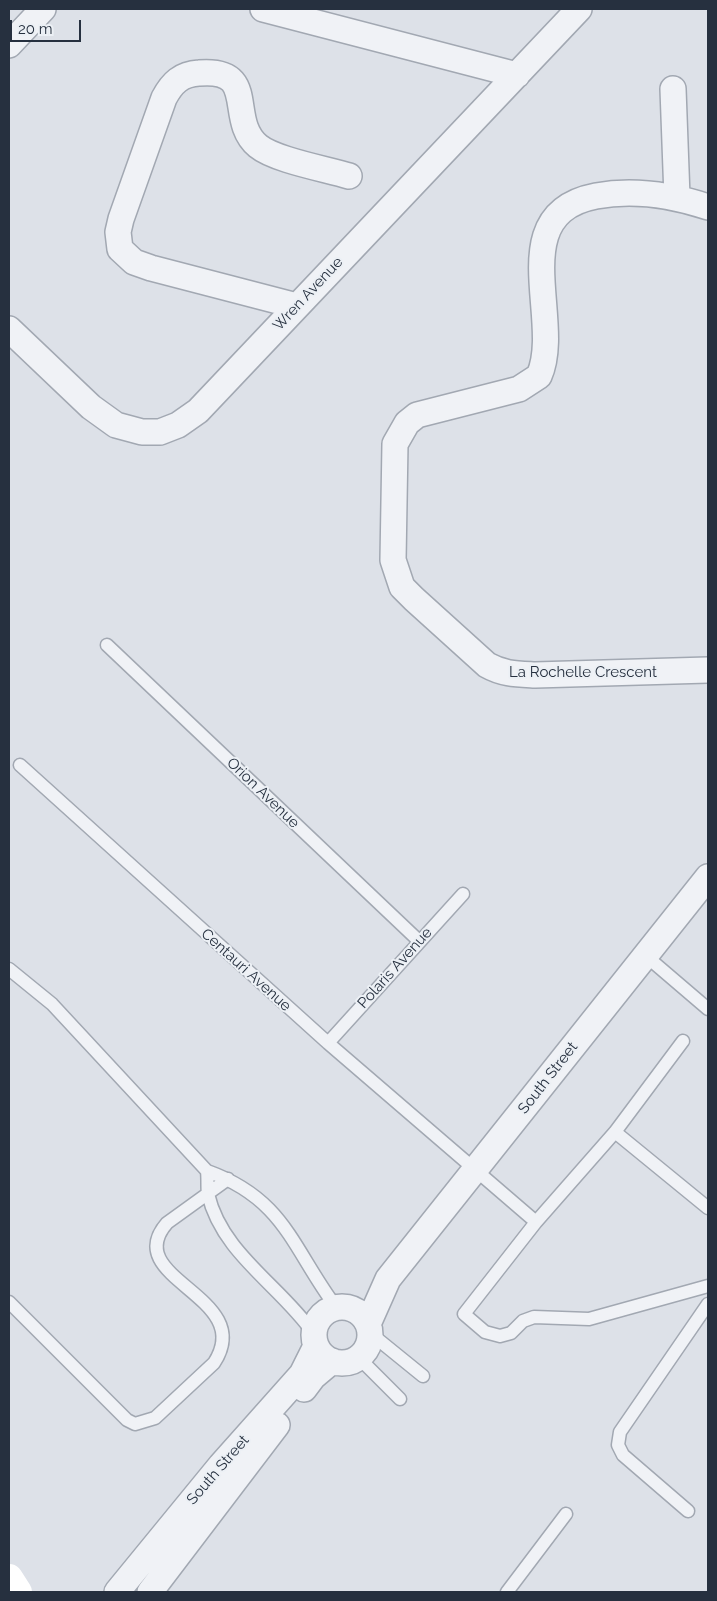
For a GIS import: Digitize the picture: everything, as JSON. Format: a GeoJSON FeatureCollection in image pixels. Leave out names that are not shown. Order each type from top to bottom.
{"type":"FeatureCollection","features":[{"type":"Feature","properties":{"kind":"main road"},"geometry":{"type":"LineString","coordinates":[[9,1578],[18,1592]]}},
{"type":"Feature","properties":{"kind":"street"},"geometry":{"type":"LineString","coordinates":[[9,45],[43,9]]}},
{"type":"Feature","properties":{"kind":"street"},"geometry":{"type":"LineString","coordinates":[[262,9],[517,74]]}},
{"type":"Feature","properties":{"kind":"street","name":"Wren Avenue"},"geometry":{"type":"LineString","coordinates":[[9,328],[104,417],[130,430],[160,432],[178,425],[198,411],[579,9]]}},
{"type":"Feature","properties":{"kind":"street"},"geometry":{"type":"LineString","coordinates":[[296,306],[151,268],[134,262],[120,250],[118,232],[121,219],[164,98],[170,86],[186,75],[208,72],[221,74],[233,80],[238,88],[244,125],[248,135],[257,145],[269,153],[349,176]]}},
{"type":"Feature","properties":{"kind":"street"},"geometry":{"type":"LineString","coordinates":[[673,89],[677,197]]}},
{"type":"Feature","properties":{"kind":"street","name":"La Rochelle Crescent"},"geometry":{"type":"LineString","coordinates":[[708,207],[677,197],[644,194],[606,194],[587,198],[558,214],[549,227],[544,240],[542,265],[545,355],[539,376],[519,389],[417,415],[398,436],[393,456],[393,560],[402,586],[464,647],[486,665],[498,671],[535,675],[708,670]]}},
{"type":"Feature","properties":{"kind":"street","name":"South Street"},"geometry":{"type":"LineString","coordinates":[[369,1329],[388,1279],[708,877]]}},
{"type":"Feature","properties":{"kind":"street","name":"South Street"},"geometry":{"type":"LineString","coordinates":[[339,1307],[388,1279]]}},
{"type":"Feature","properties":{"kind":"street"},"geometry":{"type":"LineString","coordinates":[[339,1307],[353,1309],[362,1315],[369,1329],[366,1351],[359,1358],[350,1362],[321,1347],[320,1317],[339,1307]]}},
{"type":"Feature","properties":{"kind":"street","name":"South Street"},"geometry":{"type":"LineString","coordinates":[[117,1592],[221,1465],[302,1374],[321,1347]]}},
{"type":"Feature","properties":{"kind":"street","name":"South Street"},"geometry":{"type":"LineString","coordinates":[[150,1592],[313,1377],[321,1347]]}},
{"type":"Feature","properties":{"kind":"lane","name":"Orion Avenue"},"geometry":{"type":"LineString","coordinates":[[107,645],[419,941]]}},
{"type":"Feature","properties":{"kind":"lane","name":"Centauri Avenue"},"geometry":{"type":"LineString","coordinates":[[20,765],[328,1043],[474,1172],[536,1222]]}},
{"type":"Feature","properties":{"kind":"lane","name":"Polaris Avenue"},"geometry":{"type":"LineString","coordinates":[[328,1043],[463,894]]}},
{"type":"Feature","properties":{"kind":"lane"},"geometry":{"type":"LineString","coordinates":[[646,956],[708,1009]]}},
{"type":"Feature","properties":{"kind":"lane"},"geometry":{"type":"LineString","coordinates":[[9,969],[52,1004],[207,1171],[228,1179],[262,1201],[277,1216],[291,1234],[316,1280],[339,1307]]}},
{"type":"Feature","properties":{"kind":"lane"},"geometry":{"type":"LineString","coordinates":[[683,1041],[616,1132],[536,1222],[464,1314],[485,1332],[500,1336],[511,1333],[523,1321],[534,1317],[589,1319],[708,1286]]}},
{"type":"Feature","properties":{"kind":"lane"},"geometry":{"type":"LineString","coordinates":[[616,1132],[708,1208]]}},
{"type":"Feature","properties":{"kind":"lane"},"geometry":{"type":"LineString","coordinates":[[207,1171],[208,1194],[221,1227],[233,1246],[286,1299],[321,1347]]}},
{"type":"Feature","properties":{"kind":"lane"},"geometry":{"type":"LineString","coordinates":[[9,1302],[126,1420],[135,1424],[155,1418],[214,1363],[221,1352],[224,1334],[217,1318],[161,1263],[156,1252],[155,1243],[158,1233],[166,1223],[228,1179]]}},
{"type":"Feature","properties":{"kind":"lane"},"geometry":{"type":"LineString","coordinates":[[688,1511],[623,1455],[618,1445],[620,1432],[708,1304]]}},
{"type":"Feature","properties":{"kind":"lane"},"geometry":{"type":"LineString","coordinates":[[369,1329],[423,1376]]}},
{"type":"Feature","properties":{"kind":"lane"},"geometry":{"type":"LineString","coordinates":[[359,1358],[400,1400]]}},
{"type":"Feature","properties":{"kind":"lane"},"geometry":{"type":"LineString","coordinates":[[507,1592],[566,1514]]}}]}
